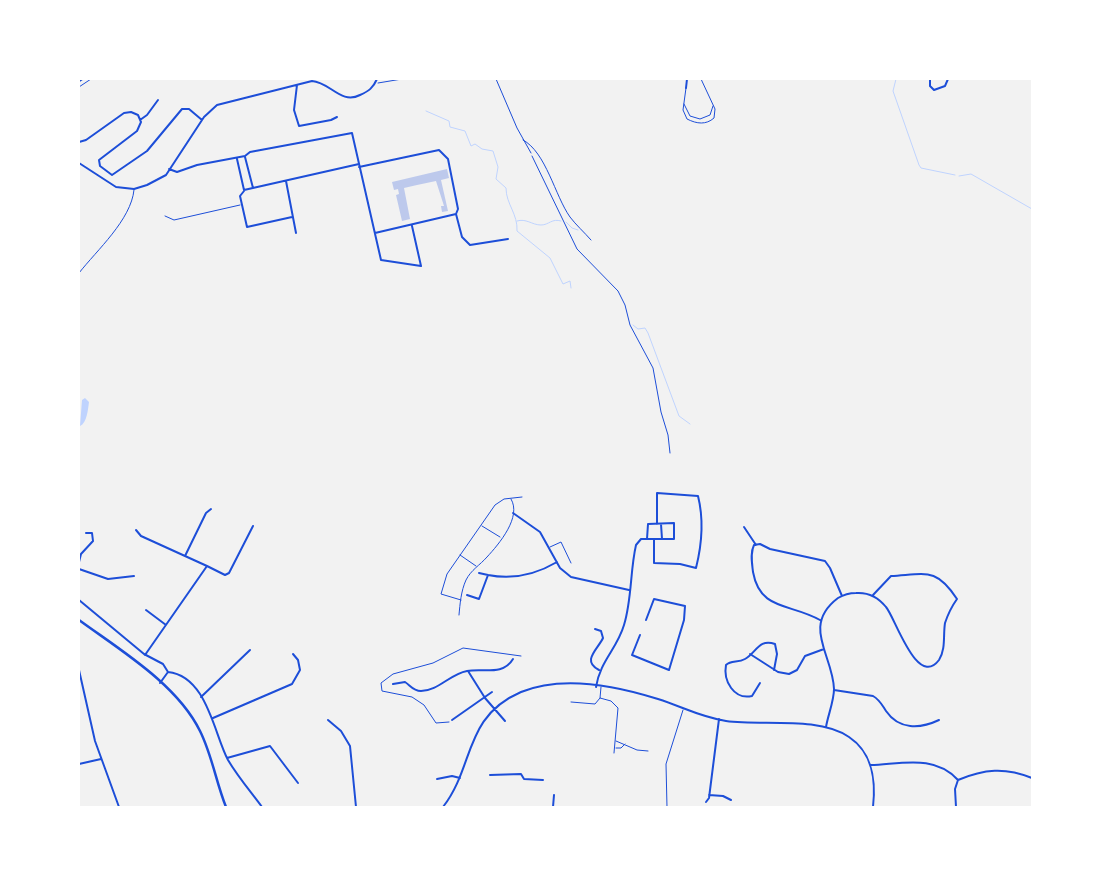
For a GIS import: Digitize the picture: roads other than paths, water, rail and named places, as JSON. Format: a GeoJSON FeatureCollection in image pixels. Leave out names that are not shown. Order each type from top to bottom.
{"type":"FeatureCollection","features":[{"type":"Feature","properties":{"kind":"street"},"geometry":{"type":"LineString","coordinates":[[686,88],[687,79]]}},
{"type":"Feature","properties":{"kind":"street"},"geometry":{"type":"LineString","coordinates":[[930,79],[930,86],[934,90],[945,86],[948,79]]}},
{"type":"Feature","properties":{"kind":"street"},"geometry":{"type":"LineString","coordinates":[[79,163],[112,185],[134,189],[160,180],[202,120],[217,105],[312,81],[321,83],[349,99],[370,90],[376,80]]}},
{"type":"Feature","properties":{"kind":"street"},"geometry":{"type":"LineString","coordinates":[[297,84],[294,110],[299,126],[332,120],[337,117]]}},
{"type":"Feature","properties":{"kind":"street"},"geometry":{"type":"LineString","coordinates":[[158,100],[147,115],[140,120],[138,131],[99,160],[100,166],[109,174],[116,174],[147,151],[182,110],[189,109],[202,120]]}},
{"type":"Feature","properties":{"kind":"street"},"geometry":{"type":"LineString","coordinates":[[79,142],[86,140],[126,112],[135,113],[140,120]]}},
{"type":"Feature","properties":{"kind":"street"},"geometry":{"type":"LineString","coordinates":[[169,169],[177,172],[197,165],[245,156],[250,152],[352,133],[381,260],[421,266],[412,226]]}},
{"type":"Feature","properties":{"kind":"street"},"geometry":{"type":"LineString","coordinates":[[292,217],[247,227],[240,196],[244,190],[252,188],[440,150],[448,159],[458,209],[456,214],[462,237],[470,245],[508,239]]}},
{"type":"Feature","properties":{"kind":"street"},"geometry":{"type":"LineString","coordinates":[[245,156],[252,188]]}},
{"type":"Feature","properties":{"kind":"street"},"geometry":{"type":"LineString","coordinates":[[237,158],[244,190]]}},
{"type":"Feature","properties":{"kind":"street"},"geometry":{"type":"LineString","coordinates":[[286,181],[296,233]]}},
{"type":"Feature","properties":{"kind":"street"},"geometry":{"type":"LineString","coordinates":[[375,233],[412,226],[456,214]]}},
{"type":"Feature","properties":{"kind":"street"},"geometry":{"type":"LineString","coordinates":[[654,539],[654,563],[680,564],[696,568],[700,552],[702,525],[698,496],[657,493],[657,524]]}},
{"type":"Feature","properties":{"kind":"street"},"geometry":{"type":"LineString","coordinates":[[185,556],[204,518],[211,510]]}},
{"type":"Feature","properties":{"kind":"street"},"geometry":{"type":"LineString","coordinates":[[513,513],[540,532],[566,574],[574,578],[630,590]]}},
{"type":"Feature","properties":{"kind":"street"},"geometry":{"type":"LineString","coordinates":[[596,687],[599,670],[622,631],[636,545],[639,540],[647,538],[674,538],[674,523],[648,524],[647,538]]}},
{"type":"Feature","properties":{"kind":"street"},"geometry":{"type":"LineString","coordinates":[[661,524],[662,539]]}},
{"type":"Feature","properties":{"kind":"street"},"geometry":{"type":"LineString","coordinates":[[136,530],[141,536],[226,574],[229,573],[253,526]]}},
{"type":"Feature","properties":{"kind":"street"},"geometry":{"type":"LineString","coordinates":[[744,527],[756,545]]}},
{"type":"Feature","properties":{"kind":"street"},"geometry":{"type":"LineString","coordinates":[[79,562],[81,554],[92,541],[92,533],[86,533]]}},
{"type":"Feature","properties":{"kind":"street"},"geometry":{"type":"LineString","coordinates":[[756,545],[760,544],[824,560],[830,568],[842,596]]}},
{"type":"Feature","properties":{"kind":"street"},"geometry":{"type":"LineString","coordinates":[[756,545],[752,552],[752,563],[756,585],[761,595],[771,601],[802,610],[820,620]]}},
{"type":"Feature","properties":{"kind":"street"},"geometry":{"type":"LineString","coordinates":[[479,573],[505,578],[523,576],[557,562]]}},
{"type":"Feature","properties":{"kind":"street"},"geometry":{"type":"LineString","coordinates":[[146,655],[206,566]]}},
{"type":"Feature","properties":{"kind":"street"},"geometry":{"type":"LineString","coordinates":[[79,569],[108,579],[134,576]]}},
{"type":"Feature","properties":{"kind":"street"},"geometry":{"type":"LineString","coordinates":[[467,595],[479,599],[488,575]]}},
{"type":"Feature","properties":{"kind":"street"},"geometry":{"type":"LineString","coordinates":[[826,726],[834,690],[820,632],[820,620],[831,604],[842,596],[857,593],[873,595],[886,607],[893,617],[914,660],[922,665],[938,662],[943,652],[948,616],[957,599],[942,579],[933,575],[891,576],[873,595]]}},
{"type":"Feature","properties":{"kind":"street"},"geometry":{"type":"LineString","coordinates":[[79,600],[146,655],[163,664],[168,672],[184,679],[201,696],[213,718],[227,758],[262,807]]}},
{"type":"Feature","properties":{"kind":"street"},"geometry":{"type":"LineString","coordinates":[[640,634],[632,655],[668,670],[684,620],[685,606],[654,600],[646,620]]}},
{"type":"Feature","properties":{"kind":"street"},"geometry":{"type":"LineString","coordinates":[[146,610],[166,625]]}},
{"type":"Feature","properties":{"kind":"street"},"geometry":{"type":"LineString","coordinates":[[79,620],[160,682],[182,703],[197,725],[205,743],[226,807]]}},
{"type":"Feature","properties":{"kind":"street"},"geometry":{"type":"LineString","coordinates":[[595,629],[600,632],[603,638],[591,655],[590,660],[594,667],[599,670]]}},
{"type":"Feature","properties":{"kind":"street"},"geometry":{"type":"LineString","coordinates":[[760,683],[754,695],[745,697],[733,690],[725,678],[724,670],[728,662],[742,660],[762,644],[774,643],[777,654],[774,670]]}},
{"type":"Feature","properties":{"kind":"street"},"geometry":{"type":"LineString","coordinates":[[750,654],[774,670],[789,674],[797,670],[806,656],[824,649]]}},
{"type":"Feature","properties":{"kind":"street"},"geometry":{"type":"LineString","coordinates":[[201,696],[250,650]]}},
{"type":"Feature","properties":{"kind":"street"},"geometry":{"type":"LineString","coordinates":[[213,718],[294,682],[300,667],[297,658],[293,654]]}},
{"type":"Feature","properties":{"kind":"street"},"geometry":{"type":"LineString","coordinates":[[393,684],[402,681],[415,690],[425,690],[468,671],[498,670],[507,667],[513,659]]}},
{"type":"Feature","properties":{"kind":"street"},"geometry":{"type":"LineString","coordinates":[[79,670],[101,759],[119,807]]}},
{"type":"Feature","properties":{"kind":"street"},"geometry":{"type":"LineString","coordinates":[[468,671],[485,698],[505,721]]}},
{"type":"Feature","properties":{"kind":"street"},"geometry":{"type":"LineString","coordinates":[[160,682],[168,672]]}},
{"type":"Feature","properties":{"kind":"street"},"geometry":{"type":"LineString","coordinates":[[443,807],[460,778],[474,736],[495,709],[512,696],[542,686],[567,684],[601,687],[659,699],[684,710],[718,719],[826,726],[841,732],[853,740],[863,751],[871,765],[875,782],[873,807]]}},
{"type":"Feature","properties":{"kind":"street"},"geometry":{"type":"LineString","coordinates":[[834,690],[874,696],[892,719],[904,726],[924,726],[939,720]]}},
{"type":"Feature","properties":{"kind":"street"},"geometry":{"type":"LineString","coordinates":[[452,720],[492,692]]}},
{"type":"Feature","properties":{"kind":"street"},"geometry":{"type":"LineString","coordinates":[[706,802],[709,795],[718,719]]}},
{"type":"Feature","properties":{"kind":"street"},"geometry":{"type":"LineString","coordinates":[[328,720],[341,731],[350,746],[356,807]]}},
{"type":"Feature","properties":{"kind":"street"},"geometry":{"type":"LineString","coordinates":[[227,758],[270,746],[298,783]]}},
{"type":"Feature","properties":{"kind":"street"},"geometry":{"type":"LineString","coordinates":[[79,764],[101,759]]}},
{"type":"Feature","properties":{"kind":"street"},"geometry":{"type":"LineString","coordinates":[[871,765],[926,762],[938,765],[958,780]]}},
{"type":"Feature","properties":{"kind":"street"},"geometry":{"type":"LineString","coordinates":[[958,780],[982,771],[1003,769],[1032,778]]}},
{"type":"Feature","properties":{"kind":"street"},"geometry":{"type":"LineString","coordinates":[[490,775],[521,774],[524,779],[543,780]]}},
{"type":"Feature","properties":{"kind":"street"},"geometry":{"type":"LineString","coordinates":[[437,779],[452,776],[460,778]]}},
{"type":"Feature","properties":{"kind":"street"},"geometry":{"type":"LineString","coordinates":[[956,807],[955,789],[958,780]]}},
{"type":"Feature","properties":{"kind":"street"},"geometry":{"type":"LineString","coordinates":[[554,795],[554,807]]}},
{"type":"Feature","properties":{"kind":"street"},"geometry":{"type":"LineString","coordinates":[[709,795],[724,796],[731,800]]}},
{"type":"Feature","properties":{"kind":"lane"},"geometry":{"type":"LineString","coordinates":[[496,79],[530,153]]}},
{"type":"Feature","properties":{"kind":"lane"},"geometry":{"type":"LineString","coordinates":[[686,88],[684,115],[687,119],[697,123],[707,122],[714,118],[715,109],[701,79]]}},
{"type":"Feature","properties":{"kind":"lane"},"geometry":{"type":"LineString","coordinates":[[684,103],[690,116],[700,120],[710,115],[713,104]]}},
{"type":"Feature","properties":{"kind":"lane"},"geometry":{"type":"LineString","coordinates":[[523,140],[530,143],[569,216],[591,240]]}},
{"type":"Feature","properties":{"kind":"lane"},"geometry":{"type":"LineString","coordinates":[[79,273],[122,221],[131,205],[134,189]]}},
{"type":"Feature","properties":{"kind":"lane"},"geometry":{"type":"LineString","coordinates":[[165,216],[174,220],[241,205]]}},
{"type":"Feature","properties":{"kind":"lane"},"geometry":{"type":"LineString","coordinates":[[461,600],[441,594],[448,574],[495,505],[511,498],[522,498]]}},
{"type":"Feature","properties":{"kind":"lane"},"geometry":{"type":"LineString","coordinates":[[459,615],[466,580],[476,566],[487,558],[512,522],[514,506],[511,498]]}},
{"type":"Feature","properties":{"kind":"lane"},"geometry":{"type":"LineString","coordinates":[[481,526],[501,538]]}},
{"type":"Feature","properties":{"kind":"lane"},"geometry":{"type":"LineString","coordinates":[[550,548],[561,542],[571,564]]}},
{"type":"Feature","properties":{"kind":"lane"},"geometry":{"type":"LineString","coordinates":[[460,555],[476,566]]}},
{"type":"Feature","properties":{"kind":"lane"},"geometry":{"type":"LineString","coordinates":[[571,702],[595,704],[600,698],[601,687]]}},
{"type":"Feature","properties":{"kind":"lane"},"geometry":{"type":"LineString","coordinates":[[600,698],[611,701],[618,708],[614,753]]}},
{"type":"Feature","properties":{"kind":"lane"},"geometry":{"type":"LineString","coordinates":[[616,740],[637,750],[648,751]]}},
{"type":"Feature","properties":{"kind":"lane"},"geometry":{"type":"LineString","coordinates":[[615,747],[621,748],[625,744]]}},
{"type":"Feature","properties":{"kind":"water"},"geometry":{"type":"Polygon","coordinates":[[[85,398],[89,402],[88,412],[86,419],[80,426],[82,400],[85,398]]]}},
{"type":"Feature","properties":{"kind":"waterway"},"geometry":{"type":"LineString","coordinates":[[896,79],[893,91],[919,165],[921,168],[955,175]]}},
{"type":"Feature","properties":{"kind":"waterway"},"geometry":{"type":"LineString","coordinates":[[426,111],[449,121],[450,127],[465,131],[471,146],[475,144],[482,149],[493,151],[498,167],[496,179],[506,188],[516,219],[517,231],[550,258],[563,284],[570,281],[571,288]]}},
{"type":"Feature","properties":{"kind":"waterway"},"geometry":{"type":"LineString","coordinates":[[959,176],[971,174],[1032,209]]}},
{"type":"Feature","properties":{"kind":"waterway"},"geometry":{"type":"LineString","coordinates":[[517,221],[523,220],[541,225],[555,220],[561,221]]}},
{"type":"Feature","properties":{"kind":"waterway"},"geometry":{"type":"LineString","coordinates":[[566,222],[572,228],[578,230]]}},
{"type":"Feature","properties":{"kind":"waterway"},"geometry":{"type":"LineString","coordinates":[[633,325],[638,329],[645,328],[648,333],[679,416],[690,424]]}}]}
